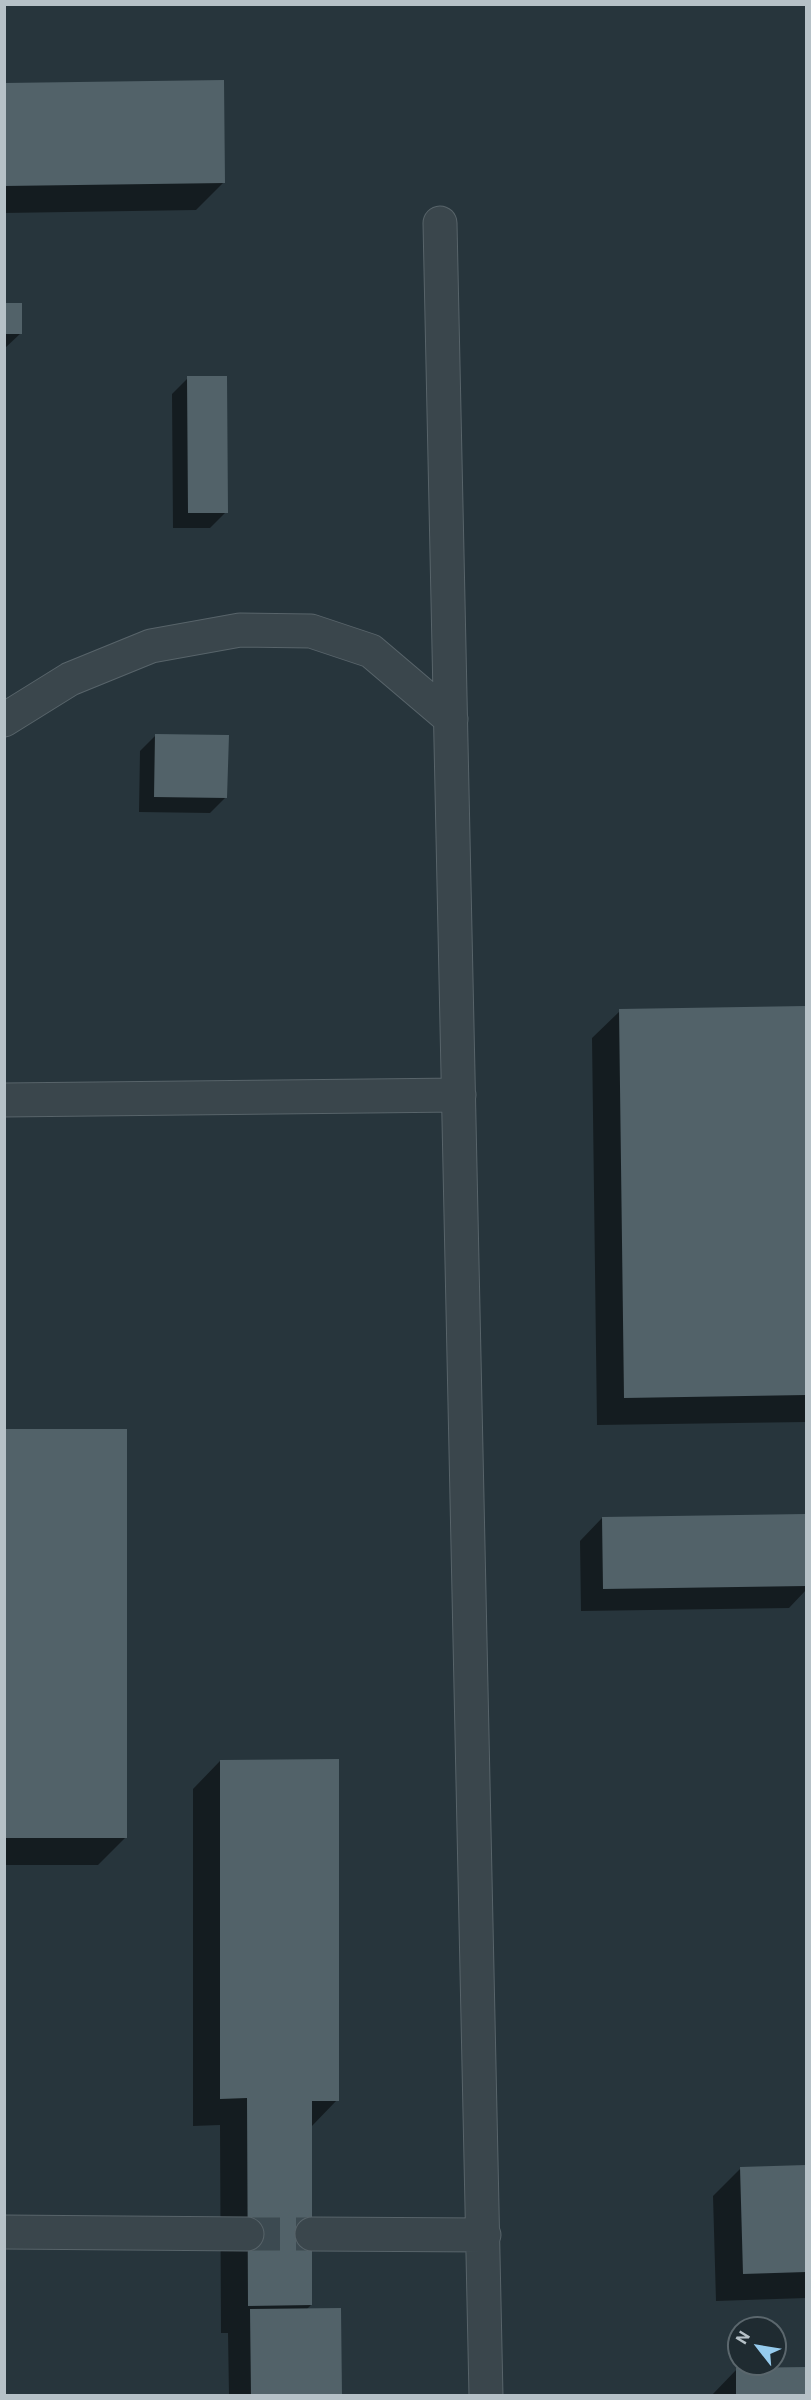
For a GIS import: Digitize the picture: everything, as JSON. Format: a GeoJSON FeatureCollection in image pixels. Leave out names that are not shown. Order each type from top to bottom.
{"type":"FeatureCollection","features":[{"type":"Feature","properties":{"kind":"street"},"geometry":{"type":"LineString","coordinates":[[441,223],[486,2396]]}},
{"type":"Feature","properties":{"kind":"street"},"geometry":{"type":"LineString","coordinates":[[4,720],[70,679],[151,646],[240,630],[311,631],[371,651],[451,719]]}},
{"type":"Feature","properties":{"kind":"street"},"geometry":{"type":"LineString","coordinates":[[4,1100],[459,1095]]}},
{"type":"Feature","properties":{"kind":"street"},"geometry":{"type":"LineString","coordinates":[[4,2232],[247,2234]]}},
{"type":"Feature","properties":{"kind":"street"},"geometry":{"type":"LineString","coordinates":[[312,2234],[483,2235]]}},
{"type":"Feature","properties":{"kind":"building"},"geometry":{"type":"Polygon","coordinates":[[[224,80],[225,183],[4,186],[4,83],[224,80]]]}},
{"type":"Feature","properties":{"kind":"building"},"geometry":{"type":"Polygon","coordinates":[[[4,303],[22,303],[22,334],[4,334],[4,303]]]}},
{"type":"Feature","properties":{"kind":"building"},"geometry":{"type":"Polygon","coordinates":[[[187,376],[227,376],[228,513],[188,513],[187,376]]]}},
{"type":"Feature","properties":{"kind":"building"},"geometry":{"type":"Polygon","coordinates":[[[155,734],[229,735],[227,798],[154,797],[155,734]]]}},
{"type":"Feature","properties":{"kind":"building"},"geometry":{"type":"Polygon","coordinates":[[[806,1006],[806,1395],[624,1398],[619,1009],[806,1006]]]}},
{"type":"Feature","properties":{"kind":"building"},"geometry":{"type":"Polygon","coordinates":[[[4,1429],[127,1429],[127,1838],[4,1838],[4,1429]]]}},
{"type":"Feature","properties":{"kind":"building"},"geometry":{"type":"Polygon","coordinates":[[[806,1514],[806,1586],[603,1589],[602,1517],[806,1514]]]}},
{"type":"Feature","properties":{"kind":"building"},"geometry":{"type":"Polygon","coordinates":[[[339,1759],[339,2101],[312,2101],[312,2305],[248,2306],[247,2098],[220,2099],[220,1760],[339,1759]]]}},
{"type":"Feature","properties":{"kind":"building"},"geometry":{"type":"Polygon","coordinates":[[[806,2165],[806,2272],[743,2274],[740,2167],[806,2165]]]}},
{"type":"Feature","properties":{"kind":"building"},"geometry":{"type":"Polygon","coordinates":[[[341,2308],[342,2396],[251,2396],[250,2309],[341,2308]]]}},
{"type":"Feature","properties":{"kind":"building"},"geometry":{"type":"Polygon","coordinates":[[[787,2367],[806,2367],[806,2396],[736,2396],[736,2376],[787,2376],[787,2367]]]}},
{"type":"Feature","properties":{"kind":"tunnel"},"geometry":{"type":"LineString","coordinates":[[247,2234],[312,2234]]}}]}
